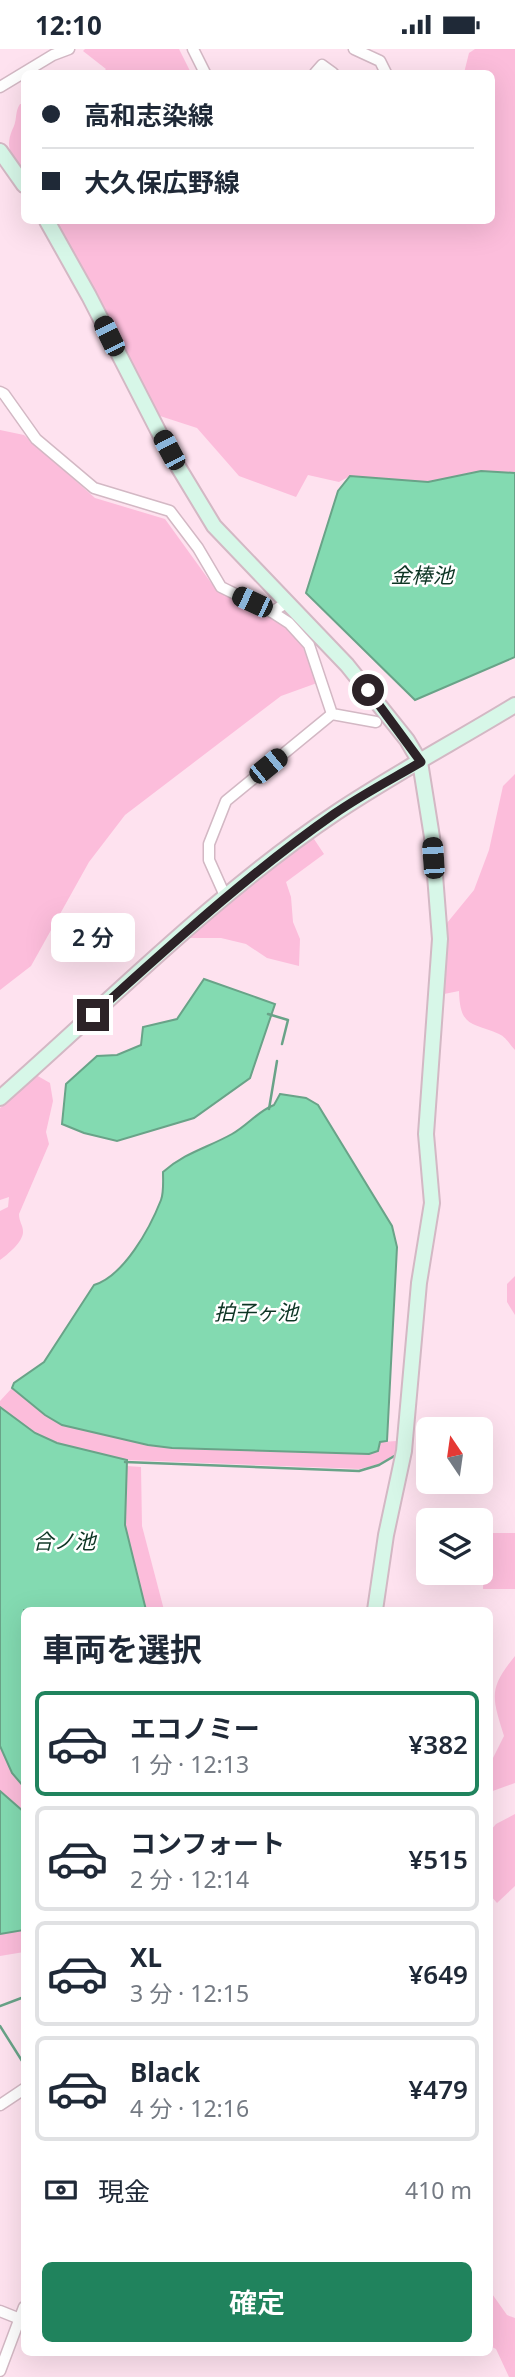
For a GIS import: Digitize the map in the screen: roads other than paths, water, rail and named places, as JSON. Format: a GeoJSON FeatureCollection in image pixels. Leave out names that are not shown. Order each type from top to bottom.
{"type":"FeatureCollection","features":[{"type":"Feature","properties":{"kind":"street"},"geometry":{"type":"LineString","coordinates":[[28,70],[69,49]]}},
{"type":"Feature","properties":{"kind":"street"},"geometry":{"type":"LineString","coordinates":[[193,49],[204,70]]}},
{"type":"Feature","properties":{"kind":"street"},"geometry":{"type":"LineString","coordinates":[[354,49],[380,61],[384,70]]}},
{"type":"Feature","properties":{"kind":"street"},"geometry":{"type":"LineString","coordinates":[[0,87],[21,74]]}},
{"type":"Feature","properties":{"kind":"street"},"geometry":{"type":"LineString","coordinates":[[0,151],[21,181]]}},
{"type":"Feature","properties":{"kind":"street"},"geometry":{"type":"LineString","coordinates":[[49,224],[169,450],[214,526],[347,665],[407,740],[421,762],[432,837],[440,939],[426,1134],[432,1203],[419,1283],[404,1451],[386,1535],[375,1607]]}},
{"type":"Feature","properties":{"kind":"street"},"geometry":{"type":"LineString","coordinates":[[0,392],[36,439],[94,488],[170,511],[198,548],[221,587],[289,623],[309,645],[332,714]]}},
{"type":"Feature","properties":{"kind":"street"},"geometry":{"type":"LineString","coordinates":[[272,612],[286,603]]}},
{"type":"Feature","properties":{"kind":"street"},"geometry":{"type":"LineString","coordinates":[[0,1098],[226,898],[336,812],[515,705]]}},
{"type":"Feature","properties":{"kind":"street"},"geometry":{"type":"LineString","coordinates":[[226,898],[209,860],[209,844],[226,801],[332,714],[376,722]]}},
{"type":"Feature","properties":{"kind":"street"},"geometry":{"type":"LineString","coordinates":[[0,2105],[21,2091]]}},
{"type":"Feature","properties":{"kind":"street"},"geometry":{"type":"LineString","coordinates":[[0,2311],[20,2319]]}},
{"type":"Feature","properties":{"kind":"street"},"geometry":{"type":"LineString","coordinates":[[0,2371],[21,2316]]}},
{"type":"Feature","properties":{"kind":"water","name":"金棒池"},"geometry":{"type":"Polygon","coordinates":[[[481,471],[515,473],[515,657],[415,700],[306,593],[338,491],[350,476],[428,482],[481,471]]]}},
{"type":"Feature","properties":{"kind":"water"},"geometry":{"type":"Polygon","coordinates":[[[204,979],[275,1004],[250,1078],[194,1118],[117,1141],[84,1133],[62,1124],[66,1084],[97,1056],[117,1055],[141,1045],[143,1027],[177,1019],[204,979]]]}},
{"type":"Feature","properties":{"kind":"water","name":"拍子ヶ池"},"geometry":{"type":"Polygon","coordinates":[[[280,1094],[306,1098],[318,1105],[392,1226],[397,1247],[387,1441],[380,1442],[378,1451],[369,1454],[172,1448],[62,1425],[45,1415],[12,1388],[14,1383],[44,1362],[94,1285],[116,1272],[135,1250],[161,1200],[163,1172],[188,1155],[238,1130],[274,1105],[280,1094]]]}},
{"type":"Feature","properties":{"kind":"water","name":"合ノ池"},"geometry":{"type":"Polygon","coordinates":[[[0,1407],[35,1433],[57,1443],[127,1460],[125,1525],[145,1607],[21,1607],[21,1784],[12,1773],[0,1746],[0,1407]]]}},
{"type":"Feature","properties":{"kind":"water"},"geometry":{"type":"Polygon","coordinates":[[[0,1791],[21,1809],[21,1930],[0,1934],[0,1791]]]}},
{"type":"Feature","properties":{"kind":"waterway"},"geometry":{"type":"LineString","coordinates":[[268,1014],[288,1020],[282,1044]]}},
{"type":"Feature","properties":{"kind":"waterway"},"geometry":{"type":"LineString","coordinates":[[269,1109],[277,1061]]}},
{"type":"Feature","properties":{"kind":"waterway"},"geometry":{"type":"LineString","coordinates":[[125,1462],[359,1471],[379,1465],[396,1455]]}},
{"type":"Feature","properties":{"kind":"waterway"},"geometry":{"type":"LineString","coordinates":[[0,2006],[21,1998]]}},
{"type":"Feature","properties":{"kind":"waterway"},"geometry":{"type":"LineString","coordinates":[[0,2026],[21,2059]]}}]}
